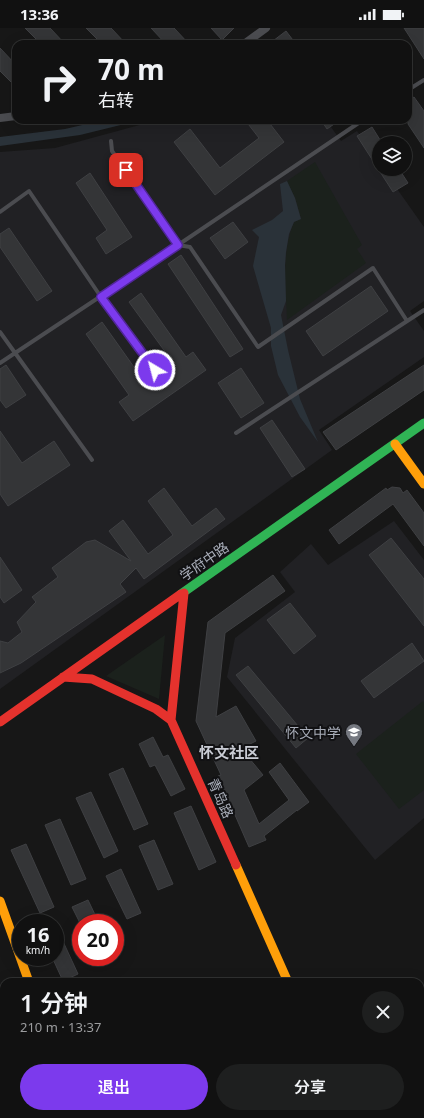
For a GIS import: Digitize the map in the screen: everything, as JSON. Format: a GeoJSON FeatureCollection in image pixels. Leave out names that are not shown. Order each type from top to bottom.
{"type":"FeatureCollection","features":[{"type":"Feature","properties":{"kind":"street"},"geometry":{"type":"LineString","coordinates":[[250,40],[266,28]]}},
{"type":"Feature","properties":{"kind":"street"},"geometry":{"type":"LineString","coordinates":[[0,118],[12,116]]}},
{"type":"Feature","properties":{"kind":"street","name":"学府中路"},"geometry":{"type":"LineString","coordinates":[[0,722],[424,423]]}},
{"type":"Feature","properties":{"kind":"street"},"geometry":{"type":"LineString","coordinates":[[394,444],[424,484]]}},
{"type":"Feature","properties":{"kind":"street","name":"青岛路"},"geometry":{"type":"LineString","coordinates":[[184,593],[171,720],[286,978]]}},
{"type":"Feature","properties":{"kind":"street"},"geometry":{"type":"LineString","coordinates":[[63,677],[92,679],[156,710],[171,720]]}},
{"type":"Feature","properties":{"kind":"street"},"geometry":{"type":"LineString","coordinates":[[0,901],[28,978]]}},
{"type":"Feature","properties":{"kind":"lane"},"geometry":{"type":"LineString","coordinates":[[412,88],[424,80]]}},
{"type":"Feature","properties":{"kind":"lane"},"geometry":{"type":"LineString","coordinates":[[0,363],[101,297],[357,124]]}},
{"type":"Feature","properties":{"kind":"lane"},"geometry":{"type":"LineString","coordinates":[[111,141],[112,151],[178,245],[190,248],[258,347],[373,268],[407,321]]}},
{"type":"Feature","properties":{"kind":"lane"},"geometry":{"type":"LineString","coordinates":[[0,212],[29,191],[101,297],[155,370]]}},
{"type":"Feature","properties":{"kind":"lane"},"geometry":{"type":"LineString","coordinates":[[236,433],[424,310]]}},
{"type":"Feature","properties":{"kind":"lane"},"geometry":{"type":"LineString","coordinates":[[0,332],[92,460]]}},
{"type":"Feature","properties":{"kind":"shaded area"},"geometry":{"type":"Polygon","coordinates":[[[87,124],[125,124],[80,135],[0,146],[0,137],[65,129],[87,124]]]}},
{"type":"Feature","properties":{"kind":"shaded area"},"geometry":{"type":"Polygon","coordinates":[[[143,124],[329,124],[341,141],[357,131],[372,153],[372,176],[388,176],[424,227],[424,301],[410,311],[424,331],[424,357],[319,430],[332,450],[0,689],[0,152],[55,148],[143,124]]]}},
{"type":"Feature","properties":{"kind":"shaded area"},"geometry":{"type":"Polygon","coordinates":[[[315,162],[362,245],[357,249],[366,263],[287,320],[285,270],[287,246],[294,222],[301,219],[295,198],[287,181],[315,162]]]}},
{"type":"Feature","properties":{"kind":"shaded area"},"geometry":{"type":"Polygon","coordinates":[[[287,181],[295,198],[301,219],[294,222],[289,234],[285,265],[286,301],[281,315],[300,399],[318,442],[300,417],[278,375],[271,346],[271,328],[253,266],[259,237],[252,230],[272,220],[283,211],[280,184],[287,181]]]}},
{"type":"Feature","properties":{"kind":"shaded area","name":"怀文中学"},"geometry":{"type":"Polygon","coordinates":[[[394,521],[424,560],[424,818],[375,860],[227,677],[235,638],[295,592],[280,572],[311,544],[328,565],[394,521]]]}},
{"type":"Feature","properties":{"kind":"shaded area"},"geometry":{"type":"Polygon","coordinates":[[[165,635],[159,699],[106,676],[165,635]]]}},
{"type":"Feature","properties":{"kind":"shaded area"},"geometry":{"type":"Polygon","coordinates":[[[423,701],[424,790],[399,809],[356,754],[423,701]]]}},
{"type":"Feature","properties":{"kind":"building"},"geometry":{"type":"Polygon","coordinates":[[[25,28],[50,28],[61,40],[37,40],[25,28]]]}},
{"type":"Feature","properties":{"kind":"building"},"geometry":{"type":"Polygon","coordinates":[[[86,28],[111,28],[122,40],[98,40],[86,28]]]}},
{"type":"Feature","properties":{"kind":"building"},"geometry":{"type":"Polygon","coordinates":[[[151,28],[174,28],[185,40],[162,40],[151,28]]]}},
{"type":"Feature","properties":{"kind":"building"},"geometry":{"type":"Polygon","coordinates":[[[211,28],[234,28],[222,40],[211,28]]]}},
{"type":"Feature","properties":{"kind":"building"},"geometry":{"type":"Polygon","coordinates":[[[404,28],[424,28],[424,59],[412,40],[404,28]]]}},
{"type":"Feature","properties":{"kind":"building"},"geometry":{"type":"Polygon","coordinates":[[[286,31],[293,40],[274,40],[286,31]]]}},
{"type":"Feature","properties":{"kind":"building"},"geometry":{"type":"Polygon","coordinates":[[[0,48],[12,61],[12,83],[0,71],[0,48]]]}},
{"type":"Feature","properties":{"kind":"building"},"geometry":{"type":"Polygon","coordinates":[[[414,97],[424,111],[424,148],[408,124],[412,124],[412,98],[414,97]]]}},
{"type":"Feature","properties":{"kind":"building"},"geometry":{"type":"Polygon","coordinates":[[[248,124],[270,124],[284,142],[215,195],[174,142],[190,129],[220,168],[259,138],[248,124]]]}},
{"type":"Feature","properties":{"kind":"building"},"geometry":{"type":"Polygon","coordinates":[[[324,124],[334,124],[327,129],[324,124]]]}},
{"type":"Feature","properties":{"kind":"building"},"geometry":{"type":"Polygon","coordinates":[[[372,127],[378,136],[372,136],[372,159],[357,136],[372,127]]]}},
{"type":"Feature","properties":{"kind":"building"},"geometry":{"type":"Polygon","coordinates":[[[90,173],[132,237],[106,254],[96,238],[107,230],[76,183],[90,173]]]}},
{"type":"Feature","properties":{"kind":"building"},"geometry":{"type":"Polygon","coordinates":[[[383,176],[404,176],[408,183],[393,192],[383,176]]]}},
{"type":"Feature","properties":{"kind":"building"},"geometry":{"type":"Polygon","coordinates":[[[233,222],[248,242],[225,259],[210,238],[233,222]]]}},
{"type":"Feature","properties":{"kind":"building"},"geometry":{"type":"Polygon","coordinates":[[[9,228],[52,291],[37,301],[0,247],[0,234],[9,228]]]}},
{"type":"Feature","properties":{"kind":"building"},"geometry":{"type":"Polygon","coordinates":[[[181,255],[243,349],[230,357],[168,264],[181,255]]]}},
{"type":"Feature","properties":{"kind":"building"},"geometry":{"type":"Polygon","coordinates":[[[371,286],[388,311],[323,356],[306,331],[371,286]]]}},
{"type":"Feature","properties":{"kind":"building"},"geometry":{"type":"Polygon","coordinates":[[[141,293],[186,357],[193,352],[206,370],[133,421],[119,402],[129,395],[86,334],[102,322],[146,384],[174,364],[129,302],[141,293]]]}},
{"type":"Feature","properties":{"kind":"building"},"geometry":{"type":"Polygon","coordinates":[[[6,365],[26,395],[6,408],[0,400],[0,369],[6,365]]]}},
{"type":"Feature","properties":{"kind":"building"},"geometry":{"type":"Polygon","coordinates":[[[424,365],[424,390],[336,450],[323,432],[424,365]]]}},
{"type":"Feature","properties":{"kind":"building"},"geometry":{"type":"Polygon","coordinates":[[[241,368],[264,403],[241,418],[218,383],[241,368]]]}},
{"type":"Feature","properties":{"kind":"building"},"geometry":{"type":"Polygon","coordinates":[[[272,420],[305,469],[292,477],[260,428],[272,420]]]}},
{"type":"Feature","properties":{"kind":"building"},"geometry":{"type":"Polygon","coordinates":[[[0,431],[22,463],[54,441],[70,465],[8,506],[0,494],[0,431]]]}},
{"type":"Feature","properties":{"kind":"building"},"geometry":{"type":"Polygon","coordinates":[[[392,487],[400,488],[403,493],[407,490],[424,513],[424,546],[393,504],[339,544],[329,530],[386,488],[387,490],[392,487]]]}},
{"type":"Feature","properties":{"kind":"building"},"geometry":{"type":"Polygon","coordinates":[[[164,488],[192,526],[216,508],[225,519],[144,579],[136,568],[120,584],[126,592],[21,663],[0,673],[0,641],[8,643],[22,632],[17,622],[36,602],[32,597],[58,577],[52,568],[86,542],[95,540],[131,561],[109,531],[123,520],[148,554],[173,535],[148,501],[164,488]]]}},
{"type":"Feature","properties":{"kind":"building"},"geometry":{"type":"Polygon","coordinates":[[[391,538],[424,579],[424,626],[369,555],[391,538]]]}},
{"type":"Feature","properties":{"kind":"building"},"geometry":{"type":"Polygon","coordinates":[[[0,557],[22,590],[4,603],[0,597],[0,557]]]}},
{"type":"Feature","properties":{"kind":"building"},"geometry":{"type":"Polygon","coordinates":[[[273,575],[285,591],[225,633],[216,717],[236,706],[256,741],[248,745],[254,753],[249,758],[263,775],[244,790],[259,824],[289,800],[269,772],[280,763],[309,802],[264,836],[266,840],[249,847],[218,776],[221,775],[196,721],[208,622],[273,575]]]}},
{"type":"Feature","properties":{"kind":"building"},"geometry":{"type":"Polygon","coordinates":[[[290,603],[316,636],[294,654],[267,620],[290,603]]]}},
{"type":"Feature","properties":{"kind":"building"},"geometry":{"type":"Polygon","coordinates":[[[412,643],[424,661],[374,698],[361,681],[412,643]]]}},
{"type":"Feature","properties":{"kind":"building"},"geometry":{"type":"Polygon","coordinates":[[[248,666],[308,738],[296,748],[236,675],[248,666]]]}},
{"type":"Feature","properties":{"kind":"building"},"geometry":{"type":"Polygon","coordinates":[[[153,737],[163,757],[168,755],[185,789],[171,796],[155,765],[150,767],[139,744],[153,737]]]}},
{"type":"Feature","properties":{"kind":"building"},"geometry":{"type":"Polygon","coordinates":[[[123,768],[148,824],[134,830],[109,774],[123,768]]]}},
{"type":"Feature","properties":{"kind":"building"},"geometry":{"type":"Polygon","coordinates":[[[91,792],[118,851],[104,858],[76,798],[91,792]]]}},
{"type":"Feature","properties":{"kind":"building"},"geometry":{"type":"Polygon","coordinates":[[[191,806],[216,862],[199,870],[174,813],[191,806]]]}},
{"type":"Feature","properties":{"kind":"building"},"geometry":{"type":"Polygon","coordinates":[[[60,819],[86,879],[71,885],[45,825],[60,819]]]}},
{"type":"Feature","properties":{"kind":"building"},"geometry":{"type":"Polygon","coordinates":[[[154,840],[173,884],[158,890],[139,846],[154,840]]]}},
{"type":"Feature","properties":{"kind":"building"},"geometry":{"type":"Polygon","coordinates":[[[26,844],[54,907],[40,913],[11,850],[26,844]]]}},
{"type":"Feature","properties":{"kind":"building"},"geometry":{"type":"Polygon","coordinates":[[[121,869],[141,913],[127,919],[106,876],[121,869]]]}},
{"type":"Feature","properties":{"kind":"building"},"geometry":{"type":"Polygon","coordinates":[[[88,900],[95,914],[76,914],[72,907],[88,900]]]}},
{"type":"Feature","properties":{"kind":"building"},"geometry":{"type":"Polygon","coordinates":[[[64,944],[72,961],[72,966],[74,966],[78,974],[69,978],[62,978],[56,966],[64,966],[64,944]]]}},
{"type":"Feature","properties":{"kind":"traffic: fast"},"geometry":{"type":"LineString","coordinates":[[181,594],[424,423]]}},
{"type":"Feature","properties":{"kind":"traffic: slow"},"geometry":{"type":"LineString","coordinates":[[395,444],[424,484]]}},
{"type":"Feature","properties":{"kind":"traffic: slow"},"geometry":{"type":"LineString","coordinates":[[236,865],[286,978]]}},
{"type":"Feature","properties":{"kind":"traffic: slow"},"geometry":{"type":"LineString","coordinates":[[0,901],[28,978]]}},
{"type":"Feature","properties":{"kind":"traffic: jam"},"geometry":{"type":"LineString","coordinates":[[184,593],[171,720],[236,865]]}},
{"type":"Feature","properties":{"kind":"traffic: jam"},"geometry":{"type":"LineString","coordinates":[[0,722],[181,594]]}},
{"type":"Feature","properties":{"kind":"traffic: jam"},"geometry":{"type":"LineString","coordinates":[[63,677],[92,679],[156,709],[171,720]]}},
{"type":"Feature","properties":{"kind":"place","name":"怀文中学"},"geometry":{"type":"Point","coordinates":[354,747]}},
{"type":"Feature","properties":{"kind":"district","name":"怀文社区"},"geometry":{"type":"Point","coordinates":[229,752]}},
{"type":"Feature","properties":{"kind":"route"},"geometry":{"type":"LineString","coordinates":[[126,170],[178,245],[101,297],[155,370]]}}]}
